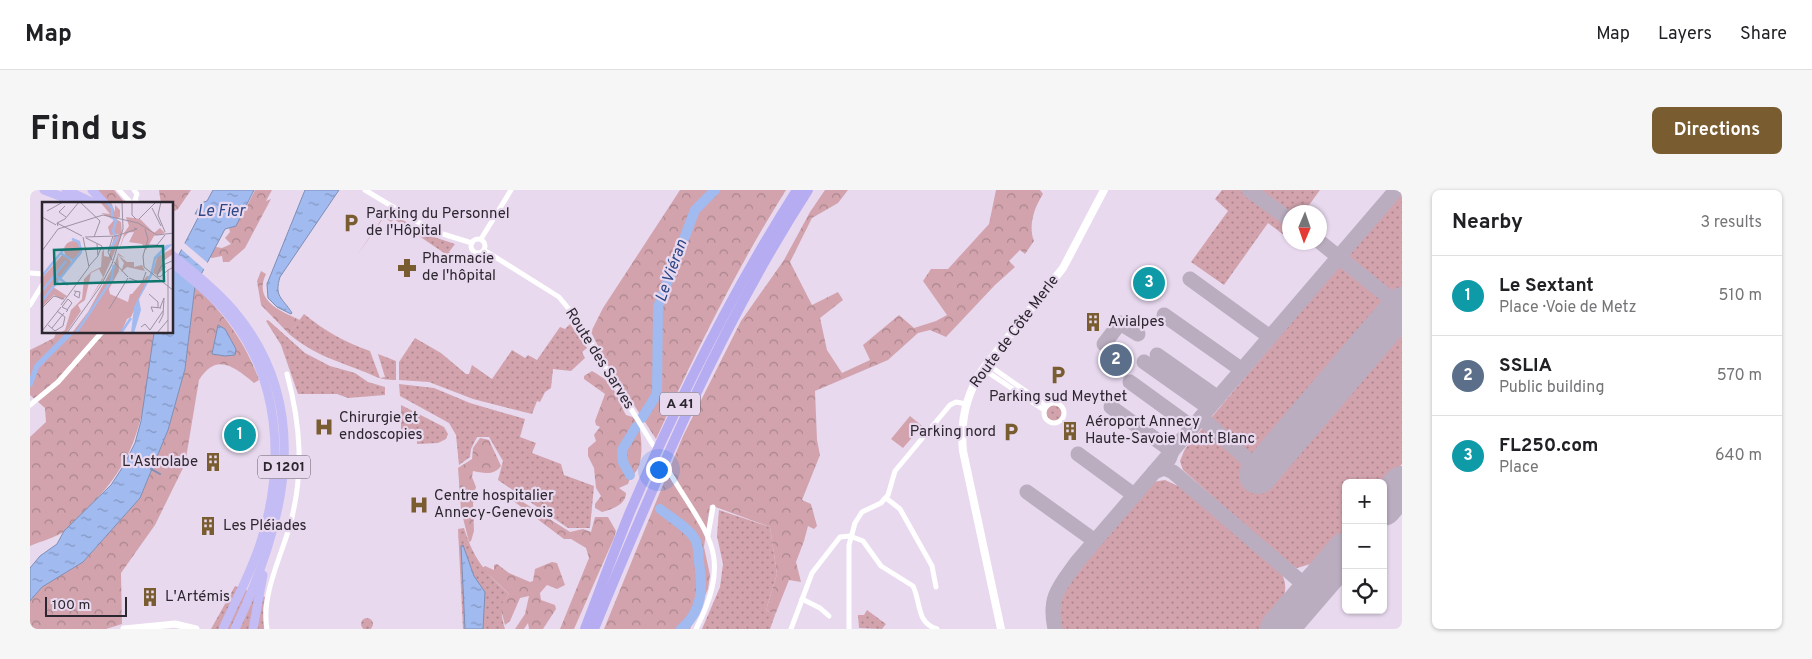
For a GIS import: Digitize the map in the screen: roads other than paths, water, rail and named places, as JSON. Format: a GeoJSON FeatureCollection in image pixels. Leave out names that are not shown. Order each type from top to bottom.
{"type":"FeatureCollection","features":[{"type":"Feature","properties":{"kind":"highway"},"geometry":{"type":"LineString","coordinates":[[44,190],[76,202]]}},
{"type":"Feature","properties":{"kind":"highway"},"geometry":{"type":"LineString","coordinates":[[54,190],[81,202]]}},
{"type":"Feature","properties":{"kind":"highway"},"geometry":{"type":"LineString","coordinates":[[66,190],[92,202]]}},
{"type":"Feature","properties":{"kind":"highway"},"geometry":{"type":"LineString","coordinates":[[92,190],[103,202]]}},
{"type":"Feature","properties":{"kind":"highway","name":"A 41"},"geometry":{"type":"LineString","coordinates":[[585,629],[630,513],[696,371],[736,295],[797,190]]}},
{"type":"Feature","properties":{"kind":"highway","name":"A 41"},"geometry":{"type":"LineString","coordinates":[[594,629],[639,516],[709,366],[743,300],[808,190]]}},
{"type":"Feature","properties":{"kind":"highway","name":"D 1201"},"geometry":{"type":"LineString","coordinates":[[174,257],[242,322],[264,357],[282,412],[284,472],[278,515],[270,541],[254,629]]}},
{"type":"Feature","properties":{"kind":"highway"},"geometry":{"type":"LineString","coordinates":[[174,265],[226,307]]}},
{"type":"Feature","properties":{"kind":"highway","name":"D 1201"},"geometry":{"type":"LineString","coordinates":[[224,628],[263,534],[274,482],[276,440],[271,403],[258,364],[226,307]]}},
{"type":"Feature","properties":{"kind":"highway"},"geometry":{"type":"LineString","coordinates":[[235,629],[250,597],[270,541]]}},
{"type":"Feature","properties":{"kind":"main road","name":"Route de Côte Merle"},"geometry":{"type":"LineString","coordinates":[[1001,629],[963,451],[962,425],[966,404],[972,386],[985,366],[1063,268],[1104,190]]}},
{"type":"Feature","properties":{"kind":"street"},"geometry":{"type":"LineString","coordinates":[[119,190],[134,202],[137,194],[134,190]]}},
{"type":"Feature","properties":{"kind":"street"},"geometry":{"type":"LineString","coordinates":[[364,190],[433,231],[472,243]]}},
{"type":"Feature","properties":{"kind":"street"},"geometry":{"type":"LineString","coordinates":[[481,239],[511,190]]}},
{"type":"Feature","properties":{"kind":"street"},"geometry":{"type":"LineString","coordinates":[[481,239],[485,244],[484,250],[479,254],[471,249],[474,240],[481,239]]}},
{"type":"Feature","properties":{"kind":"street","name":"Route des Sarves"},"geometry":{"type":"LineString","coordinates":[[484,250],[559,297],[573,314],[652,445]]}},
{"type":"Feature","properties":{"kind":"street"},"geometry":{"type":"LineString","coordinates":[[30,305],[42,285]]}},
{"type":"Feature","properties":{"kind":"street"},"geometry":{"type":"LineString","coordinates":[[30,405],[58,382],[100,334]]}},
{"type":"Feature","properties":{"kind":"street"},"geometry":{"type":"LineString","coordinates":[[985,366],[1046,408]]}},
{"type":"Feature","properties":{"kind":"street"},"geometry":{"type":"LineString","coordinates":[[267,629],[267,603],[292,519],[299,480],[298,427],[287,374]]}},
{"type":"Feature","properties":{"kind":"street"},"geometry":{"type":"LineString","coordinates":[[849,629],[850,536],[854,523],[858,516],[886,498],[891,491],[897,470],[954,402],[966,404]]}},
{"type":"Feature","properties":{"kind":"street"},"geometry":{"type":"LineString","coordinates":[[668,470],[708,535],[716,563],[716,575],[705,611],[696,629]]}},
{"type":"Feature","properties":{"kind":"street"},"geometry":{"type":"LineString","coordinates":[[886,498],[900,509],[932,566],[936,587]]}},
{"type":"Feature","properties":{"kind":"street"},"geometry":{"type":"LineString","coordinates":[[708,535],[713,507]]}},
{"type":"Feature","properties":{"kind":"street"},"geometry":{"type":"LineString","coordinates":[[791,629],[812,573],[841,536],[850,536],[866,542],[881,566],[913,586],[922,619],[930,627],[937,629]]}},
{"type":"Feature","properties":{"kind":"street"},"geometry":{"type":"LineString","coordinates":[[802,599],[820,608],[829,616]]}},
{"type":"Feature","properties":{"kind":"street"},"geometry":{"type":"LineString","coordinates":[[124,629],[175,624],[196,629]]}},
{"type":"Feature","properties":{"kind":"water","name":"Le Fier"},"geometry":{"type":"Polygon","coordinates":[[[213,190],[254,190],[236,226],[225,229],[195,286],[185,369],[168,430],[140,498],[83,562],[42,587],[30,601],[30,568],[40,556],[57,544],[64,531],[111,485],[135,443],[141,421],[154,334],[174,334],[174,264],[200,214],[195,214],[201,203],[207,201],[213,190]]]}},
{"type":"Feature","properties":{"kind":"water"},"geometry":{"type":"Polygon","coordinates":[[[305,190],[339,190],[280,277],[278,284],[279,293],[291,314],[277,307],[268,298],[267,284],[305,190]]]}},
{"type":"Feature","properties":{"kind":"water"},"geometry":{"type":"Polygon","coordinates":[[[218,325],[225,329],[236,349],[235,355],[212,354],[218,325]]]}},
{"type":"Feature","properties":{"kind":"water"},"geometry":{"type":"Polygon","coordinates":[[[463,545],[474,576],[485,592],[483,629],[465,629],[461,546],[463,545]]]}},
{"type":"Feature","properties":{"kind":"waterway","name":"Le Viéran"},"geometry":{"type":"LineString","coordinates":[[642,418],[657,394],[658,307],[695,210],[715,190]]}},
{"type":"Feature","properties":{"kind":"waterway"},"geometry":{"type":"LineString","coordinates":[[30,384],[37,366],[69,334]]}},
{"type":"Feature","properties":{"kind":"waterway","name":"Le Viéran"},"geometry":{"type":"LineString","coordinates":[[630,475],[623,462],[622,450],[636,427]]}},
{"type":"Feature","properties":{"kind":"waterway"},"geometry":{"type":"LineString","coordinates":[[151,469],[160,474]]}},
{"type":"Feature","properties":{"kind":"waterway","name":"Le Viéran"},"geometry":{"type":"LineString","coordinates":[[660,509],[688,531],[695,539],[698,548],[701,581],[700,598],[694,615],[681,629]]}},
{"type":"Feature","properties":{"kind":"place","name":"Parking du Personnel de l'Hôpital"},"geometry":{"type":"Point","coordinates":[351,223]}},
{"type":"Feature","properties":{"kind":"place","name":"Pharmacie de l'hôpital"},"geometry":{"type":"Point","coordinates":[407,268]}},
{"type":"Feature","properties":{"kind":"place","name":"FL250.com"},"geometry":{"type":"Point","coordinates":[1149,283]}},
{"type":"Feature","properties":{"kind":"place","name":"Avialpes"},"geometry":{"type":"Point","coordinates":[1093,322]}},
{"type":"Feature","properties":{"kind":"place","name":"SSLIA"},"geometry":{"type":"Point","coordinates":[1116,360]}},
{"type":"Feature","properties":{"kind":"place","name":"Parking sud Meythet"},"geometry":{"type":"Point","coordinates":[1058,375]}},
{"type":"Feature","properties":{"kind":"place","name":"Chirurgie et endoscopies"},"geometry":{"type":"Point","coordinates":[324,427]}},
{"type":"Feature","properties":{"kind":"place","name":"Aéroport Annecy Haute-Savoie Mont Blanc"},"geometry":{"type":"Point","coordinates":[1070,431]}},
{"type":"Feature","properties":{"kind":"place","name":"Parking nord"},"geometry":{"type":"Point","coordinates":[1011,432]}},
{"type":"Feature","properties":{"kind":"place","name":"Le Sextant"},"geometry":{"type":"Point","coordinates":[240,435]}},
{"type":"Feature","properties":{"kind":"place","name":"L'Astrolabe"},"geometry":{"type":"Point","coordinates":[213,462]}},
{"type":"Feature","properties":{"kind":"place","name":"Centre hospitalier Annecy-Genevois"},"geometry":{"type":"Point","coordinates":[419,505]}},
{"type":"Feature","properties":{"kind":"place","name":"Les Pléiades"},"geometry":{"type":"Point","coordinates":[208,526]}},
{"type":"Feature","properties":{"kind":"place","name":"L'Artémis"},"geometry":{"type":"Point","coordinates":[150,597]}}]}
